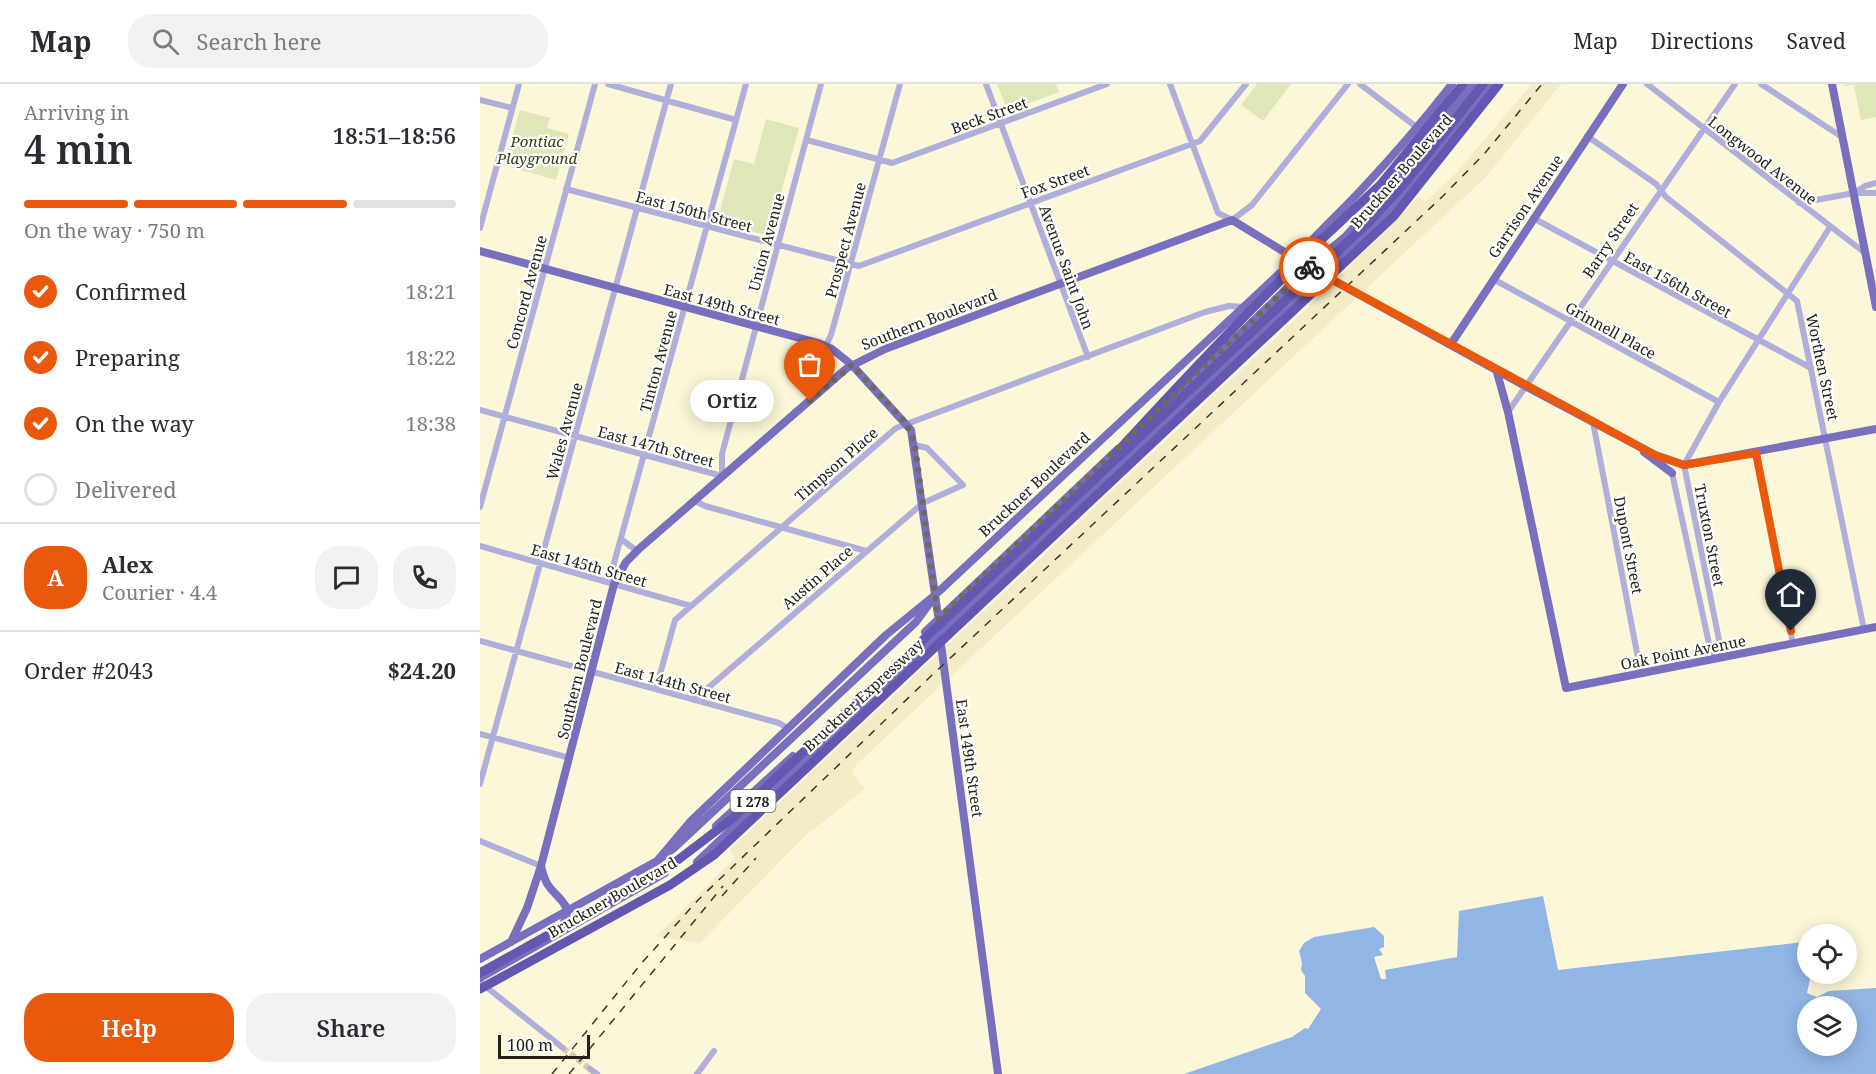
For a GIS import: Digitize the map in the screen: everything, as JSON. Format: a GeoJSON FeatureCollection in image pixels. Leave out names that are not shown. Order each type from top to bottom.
{"type":"FeatureCollection","features":[{"type":"Feature","properties":{"kind":"highway"},"geometry":{"type":"LineString","coordinates":[[1075,497],[1246,309],[1278,284],[1295,259],[1306,254],[1380,185],[1463,84]]}},
{"type":"Feature","properties":{"kind":"highway","name":"Bruckner Expressway"},"geometry":{"type":"LineString","coordinates":[[480,973],[666,870],[714,835],[1075,497],[1147,433],[1369,222],[1404,184],[1483,84]]}},
{"type":"Feature","properties":{"kind":"highway","name":"Bruckner Expressway"},"geometry":{"type":"LineString","coordinates":[[481,985],[670,885],[714,855],[1394,216],[1499,84]]}},
{"type":"Feature","properties":{"kind":"main road","name":"Bruckner Boulevard"},"geometry":{"type":"LineString","coordinates":[[1295,259],[1417,128],[1452,84]]}},
{"type":"Feature","properties":{"kind":"main road","name":"Bruckner Boulevard"},"geometry":{"type":"LineString","coordinates":[[481,985],[560,934],[648,885],[669,870],[1309,267],[1346,236],[1473,84]]}},
{"type":"Feature","properties":{"kind":"main road","name":"Bruckner Boulevard"},"geometry":{"type":"LineString","coordinates":[[481,985],[643,896],[697,862],[1323,275],[1386,213],[1442,148],[1491,84]]}},
{"type":"Feature","properties":{"kind":"main road","name":"Garrison Avenue"},"geometry":{"type":"LineString","coordinates":[[1451,344],[1623,84]]}},
{"type":"Feature","properties":{"kind":"main road"},"geometry":{"type":"LineString","coordinates":[[1832,84],[1876,307]]}},
{"type":"Feature","properties":{"kind":"main road"},"geometry":{"type":"LineString","coordinates":[[1232,220],[1323,275],[1526,386],[1637,446],[1684,465],[1876,429]]}},
{"type":"Feature","properties":{"kind":"main road","name":"Southern Boulevard"},"geometry":{"type":"LineString","coordinates":[[511,942],[527,908],[541,866],[614,584],[626,562],[852,365],[885,348],[1232,220]]}},
{"type":"Feature","properties":{"kind":"main road","name":"East 149th Street"},"geometry":{"type":"LineString","coordinates":[[480,251],[826,346],[852,365],[907,424],[915,445],[998,1074]]}},
{"type":"Feature","properties":{"kind":"main road","name":"Bruckner Boulevard"},"geometry":{"type":"LineString","coordinates":[[657,861],[690,822],[886,636],[935,595],[1246,309]]}},
{"type":"Feature","properties":{"kind":"main road"},"geometry":{"type":"LineString","coordinates":[[1496,369],[1508,412]]}},
{"type":"Feature","properties":{"kind":"main road","name":"Oak Point Avenue"},"geometry":{"type":"LineString","coordinates":[[1508,412],[1566,688],[1876,627]]}},
{"type":"Feature","properties":{"kind":"main road"},"geometry":{"type":"LineString","coordinates":[[1637,446],[1653,461],[1672,473]]}},
{"type":"Feature","properties":{"kind":"main road","name":"Bruckner Boulevard"},"geometry":{"type":"LineString","coordinates":[[480,958],[657,861],[696,829],[916,622],[935,595]]}},
{"type":"Feature","properties":{"kind":"main road"},"geometry":{"type":"LineString","coordinates":[[754,792],[794,770]]}},
{"type":"Feature","properties":{"kind":"main road"},"geometry":{"type":"LineString","coordinates":[[541,866],[546,886],[562,898],[568,910],[560,934]]}},
{"type":"Feature","properties":{"kind":"main road"},"geometry":{"type":"LineString","coordinates":[[643,896],[661,881],[669,870]]}},
{"type":"Feature","properties":{"kind":"street"},"geometry":{"type":"LineString","coordinates":[[480,228],[519,84]]}},
{"type":"Feature","properties":{"kind":"street","name":"Concord Avenue"},"geometry":{"type":"LineString","coordinates":[[480,507],[595,84]]}},
{"type":"Feature","properties":{"kind":"street"},"geometry":{"type":"LineString","coordinates":[[608,84],[736,120]]}},
{"type":"Feature","properties":{"kind":"street","name":"Wales Avenue"},"geometry":{"type":"LineString","coordinates":[[480,784],[671,84]]}},
{"type":"Feature","properties":{"kind":"street","name":"Tinton Avenue"},"geometry":{"type":"LineString","coordinates":[[614,584],[611,574],[746,84]]}},
{"type":"Feature","properties":{"kind":"street","name":"Union Avenue"},"geometry":{"type":"LineString","coordinates":[[722,476],[722,454],[821,84]]}},
{"type":"Feature","properties":{"kind":"street","name":"Prospect Avenue"},"geometry":{"type":"LineString","coordinates":[[810,401],[900,84]]}},
{"type":"Feature","properties":{"kind":"street","name":"Avenue Saint John"},"geometry":{"type":"LineString","coordinates":[[986,84],[1088,357]]}},
{"type":"Feature","properties":{"kind":"street","name":"Beck Street"},"geometry":{"type":"LineString","coordinates":[[879,160],[892,163],[1107,84]]}},
{"type":"Feature","properties":{"kind":"street"},"geometry":{"type":"LineString","coordinates":[[1170,84],[1218,213],[1232,220]]}},
{"type":"Feature","properties":{"kind":"street","name":"Fox Street"},"geometry":{"type":"LineString","coordinates":[[850,265],[862,265],[1202,140],[1246,84]]}},
{"type":"Feature","properties":{"kind":"street","name":"Southern Boulevard"},"geometry":{"type":"LineString","coordinates":[[1232,220],[1252,205],[1348,84]]}},
{"type":"Feature","properties":{"kind":"street"},"geometry":{"type":"LineString","coordinates":[[1360,84],[1442,148]]}},
{"type":"Feature","properties":{"kind":"street","name":"Longwood Avenue"},"geometry":{"type":"LineString","coordinates":[[1647,84],[1865,253]]}},
{"type":"Feature","properties":{"kind":"street","name":"Barry Street"},"geometry":{"type":"LineString","coordinates":[[1508,412],[1735,84]]}},
{"type":"Feature","properties":{"kind":"street"},"geometry":{"type":"LineString","coordinates":[[1761,84],[1842,137]]}},
{"type":"Feature","properties":{"kind":"street"},"geometry":{"type":"LineString","coordinates":[[480,100],[512,108]]}},
{"type":"Feature","properties":{"kind":"street","name":"Worthen Street"},"geometry":{"type":"LineString","coordinates":[[1587,136],[1661,190],[1666,197],[1797,301],[1864,630]]}},
{"type":"Feature","properties":{"kind":"street"},"geometry":{"type":"LineString","coordinates":[[807,140],[879,160]]}},
{"type":"Feature","properties":{"kind":"street"},"geometry":{"type":"LineString","coordinates":[[1854,193],[1865,186],[1876,183]]}},
{"type":"Feature","properties":{"kind":"street","name":"East 150th Street"},"geometry":{"type":"LineString","coordinates":[[567,189],[850,265]]}},
{"type":"Feature","properties":{"kind":"street"},"geometry":{"type":"LineString","coordinates":[[1799,203],[1854,193],[1876,193]]}},
{"type":"Feature","properties":{"kind":"street","name":"East 156th Street"},"geometry":{"type":"LineString","coordinates":[[1533,218],[1811,368]]}},
{"type":"Feature","properties":{"kind":"street","name":"Truxton Street"},"geometry":{"type":"LineString","coordinates":[[1718,659],[1720,646],[1684,465],[1719,402],[1830,227]]}},
{"type":"Feature","properties":{"kind":"street","name":"Grinnell Place"},"geometry":{"type":"LineString","coordinates":[[1493,279],[1719,402]]}},
{"type":"Feature","properties":{"kind":"street","name":"Timpson Place"},"geometry":{"type":"LineString","coordinates":[[656,689],[675,620],[896,428],[1205,312],[1229,306],[1246,309]]}},
{"type":"Feature","properties":{"kind":"street","name":"East 147th Street"},"geometry":{"type":"LineString","coordinates":[[480,410],[722,476]]}},
{"type":"Feature","properties":{"kind":"street","name":"Dupont Street"},"geometry":{"type":"LineString","coordinates":[[1593,422],[1641,674]]}},
{"type":"Feature","properties":{"kind":"street","name":"Austin Place"},"geometry":{"type":"LineString","coordinates":[[694,700],[923,503],[963,485],[927,448],[915,445]]}},
{"type":"Feature","properties":{"kind":"street"},"geometry":{"type":"LineString","coordinates":[[1756,453],[1794,644]]}},
{"type":"Feature","properties":{"kind":"street","name":"Truxton Street"},"geometry":{"type":"LineString","coordinates":[[1672,473],[1709,647],[1718,659]]}},
{"type":"Feature","properties":{"kind":"street"},"geometry":{"type":"LineString","coordinates":[[695,501],[866,551]]}},
{"type":"Feature","properties":{"kind":"street"},"geometry":{"type":"LineString","coordinates":[[621,539],[637,551]]}},
{"type":"Feature","properties":{"kind":"street","name":"East 145th Street"},"geometry":{"type":"LineString","coordinates":[[480,546],[691,606]]}},
{"type":"Feature","properties":{"kind":"street","name":"East 144th Street"},"geometry":{"type":"LineString","coordinates":[[480,641],[779,723],[789,729]]}},
{"type":"Feature","properties":{"kind":"street"},"geometry":{"type":"LineString","coordinates":[[480,734],[570,758]]}},
{"type":"Feature","properties":{"kind":"street"},"geometry":{"type":"LineString","coordinates":[[480,841],[541,866]]}},
{"type":"Feature","properties":{"kind":"street"},"geometry":{"type":"LineString","coordinates":[[481,985],[563,1048]]}},
{"type":"Feature","properties":{"kind":"street"},"geometry":{"type":"LineString","coordinates":[[697,1074],[714,1051]]}},
{"type":"Feature","properties":{"kind":"street"},"geometry":{"type":"LineString","coordinates":[[590,1069],[597,1074]]}},
{"type":"Feature","properties":{"kind":"shaded area"},"geometry":{"type":"Polygon","coordinates":[[[1532,84],[1561,84],[1487,176],[856,765],[852,773],[865,789],[805,836],[700,943],[653,936],[659,934],[735,858],[729,850],[1320,296],[1419,197],[1425,202],[1455,174],[1532,84]]]}},
{"type":"Feature","properties":{"kind":"green space"},"geometry":{"type":"Polygon","coordinates":[[[997,84],[1056,84],[1059,92],[1008,111],[997,84]]]}},
{"type":"Feature","properties":{"kind":"green space"},"geometry":{"type":"Polygon","coordinates":[[[1257,84],[1291,84],[1263,121],[1241,105],[1257,84]]]}},
{"type":"Feature","properties":{"kind":"green space"},"geometry":{"type":"Polygon","coordinates":[[[1844,84],[1876,84],[1876,117],[1861,120],[1854,85],[1844,86],[1844,84]]]}},
{"type":"Feature","properties":{"kind":"green space","name":"Pontiac Playground"},"geometry":{"type":"Polygon","coordinates":[[[520,110],[550,118],[547,128],[569,134],[556,180],[504,165],[520,110]]]}},
{"type":"Feature","properties":{"kind":"green space"},"geometry":{"type":"Polygon","coordinates":[[[766,119],[799,128],[769,236],[717,222],[734,159],[754,164],[766,119]]]}},
{"type":"Feature","properties":{"kind":"water"},"geometry":{"type":"Polygon","coordinates":[[[1543,896],[1558,970],[1797,943],[1797,984],[1809,984],[1807,993],[1814,996],[1797,996],[1797,1056],[1857,1056],[1857,996],[1819,996],[1829,991],[1876,988],[1876,1074],[1184,1074],[1292,1037],[1305,1028],[1308,1029],[1321,1009],[1305,993],[1305,976],[1301,970],[1299,951],[1304,943],[1314,937],[1374,927],[1384,936],[1384,947],[1379,949],[1383,955],[1374,957],[1381,979],[1386,979],[1385,970],[1457,957],[1459,911],[1543,896]]]}},
{"type":"Feature","properties":{"kind":"tunnel"},"geometry":{"type":"LineString","coordinates":[[563,1048],[590,1069]]}},
{"type":"Feature","properties":{"kind":"railway"},"geometry":{"type":"LineString","coordinates":[[552,1074],[640,965],[698,900],[929,678],[1443,196],[1485,153],[1542,84]]}},
{"type":"Feature","properties":{"kind":"railway"},"geometry":{"type":"LineString","coordinates":[[722,896],[756,858]]}},
{"type":"Feature","properties":{"kind":"railway"},"geometry":{"type":"LineString","coordinates":[[569,1074],[723,886]]}},
{"type":"Feature","properties":{"kind":"way so far"},"geometry":{"type":"LineString","coordinates":[[810,401],[852,365],[910,427],[915,445],[938,619],[1309,267]]}},
{"type":"Feature","properties":{"kind":"place","name":"Ortiz"},"geometry":{"type":"Point","coordinates":[810,401]}},
{"type":"Feature","properties":{"kind":"route"},"geometry":{"type":"LineString","coordinates":[[1309,267],[1655,455],[1684,465],[1756,453],[1791,631]]}}]}
